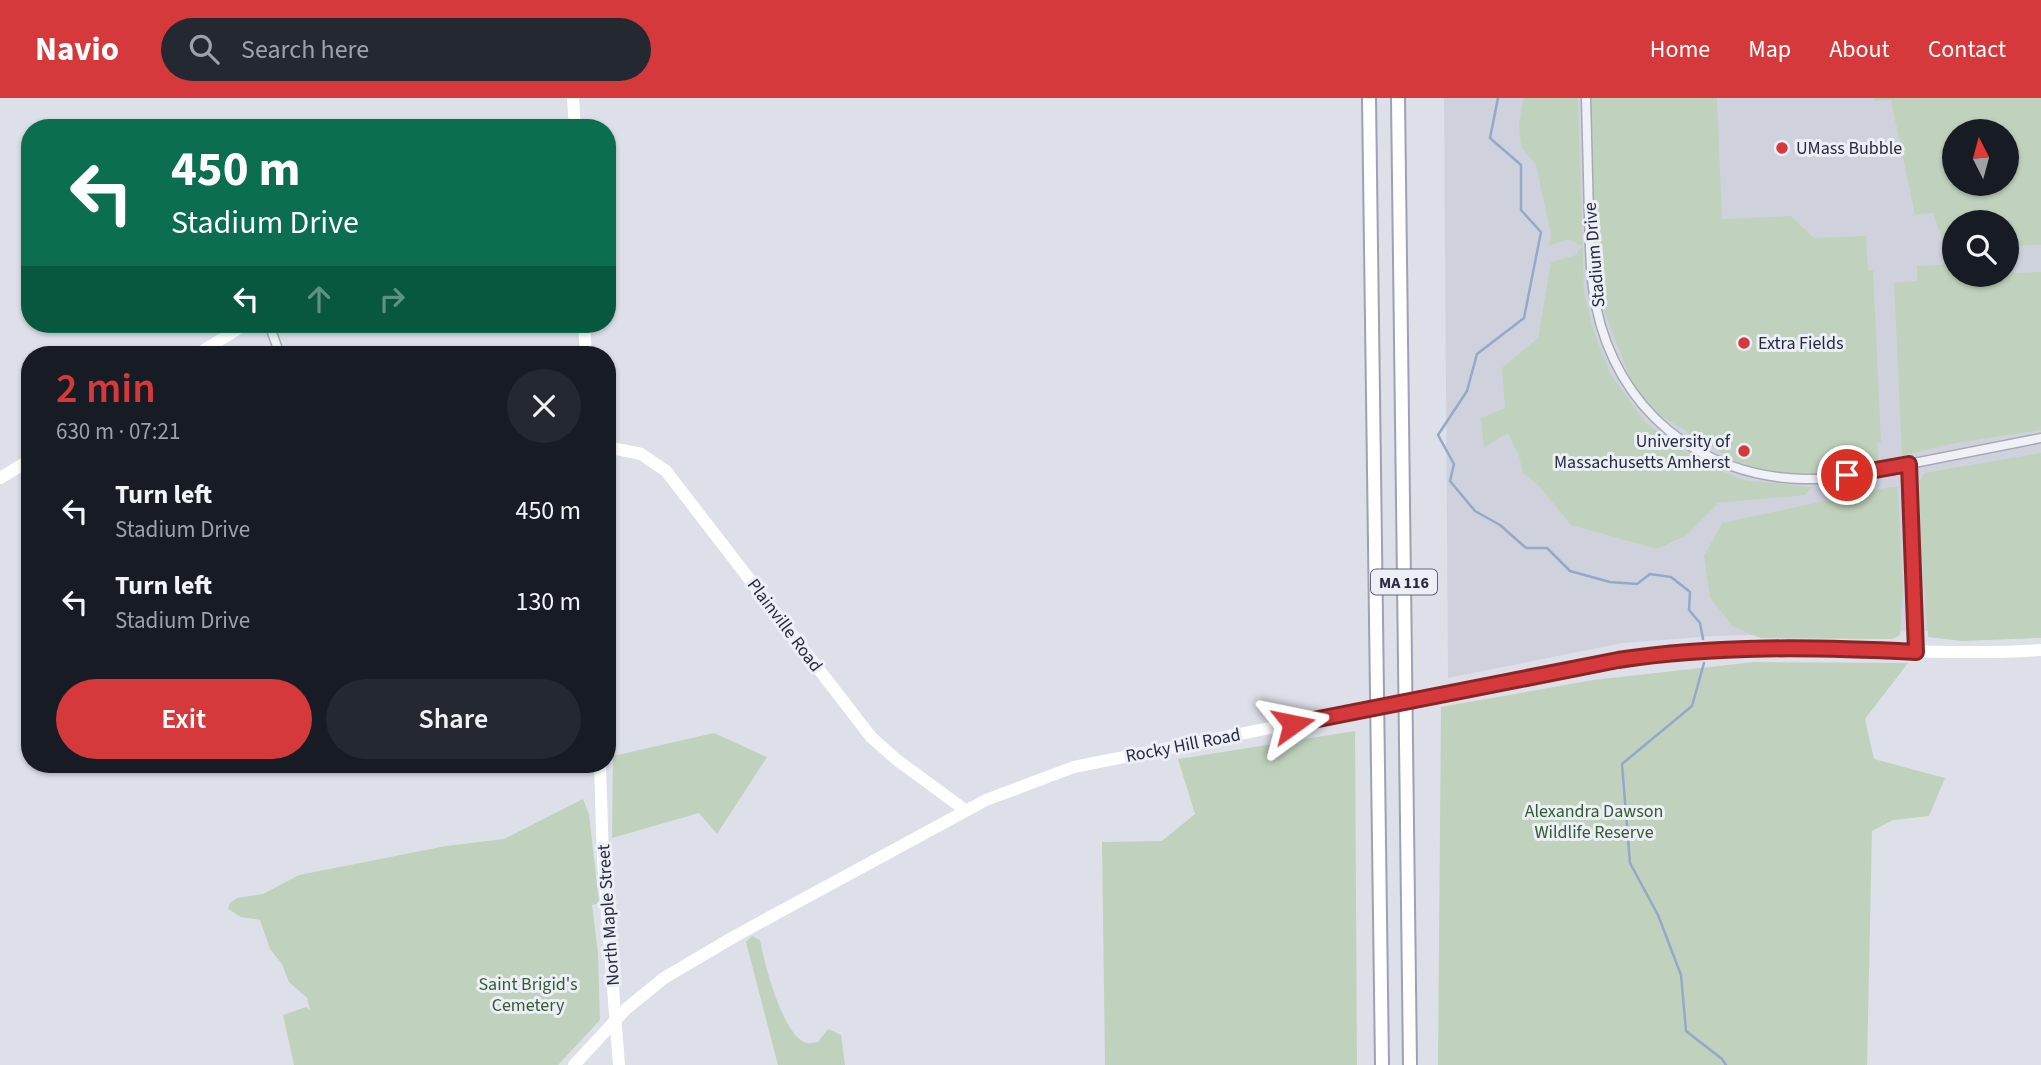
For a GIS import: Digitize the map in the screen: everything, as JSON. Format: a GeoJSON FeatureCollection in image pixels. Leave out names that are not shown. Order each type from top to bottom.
{"type":"FeatureCollection","features":[{"type":"Feature","properties":{"kind":"main road"},"geometry":{"type":"LineString","coordinates":[[573,98],[574,119]]}},
{"type":"Feature","properties":{"kind":"main road","name":"MA 116"},"geometry":{"type":"LineString","coordinates":[[1369,98],[1382,1065]]}},
{"type":"Feature","properties":{"kind":"main road","name":"MA 116"},"geometry":{"type":"LineString","coordinates":[[1398,98],[1410,1065]]}},
{"type":"Feature","properties":{"kind":"main road"},"geometry":{"type":"LineString","coordinates":[[211,346],[231,333]]}},
{"type":"Feature","properties":{"kind":"main road","name":"Plainville Road"},"geometry":{"type":"LineString","coordinates":[[616,449],[641,454],[666,471],[871,737],[897,760],[965,810]]}},
{"type":"Feature","properties":{"kind":"main road"},"geometry":{"type":"LineString","coordinates":[[0,478],[21,465]]}},
{"type":"Feature","properties":{"kind":"main road","name":"Rocky Hill Road"},"geometry":{"type":"LineString","coordinates":[[574,1065],[616,1019],[657,983],[720,944],[965,810],[1023,784],[1074,767],[1618,660],[1788,647],[1984,653],[2041,650]]}},
{"type":"Feature","properties":{"kind":"main road","name":"North Maple Street"},"geometry":{"type":"LineString","coordinates":[[600,773],[603,860],[620,1065]]}},
{"type":"Feature","properties":{"kind":"street","name":"Stadium Drive"},"geometry":{"type":"LineString","coordinates":[[1586,98],[1590,234],[1596,305],[1605,337],[1630,389],[1651,416],[1673,435],[1706,455],[1758,475],[1814,479],[1909,464],[2041,438]]}},
{"type":"Feature","properties":{"kind":"street"},"geometry":{"type":"LineString","coordinates":[[1909,464],[1916,652]]}},
{"type":"Feature","properties":{"kind":"shaded area","name":"University of Massachusetts Amherst"},"geometry":{"type":"Polygon","coordinates":[[[1444,98],[2041,98],[2041,628],[1713,636],[1623,643],[1448,678],[1444,98]]]}},
{"type":"Feature","properties":{"kind":"green space"},"geometry":{"type":"Polygon","coordinates":[[[1523,98],[1578,98],[1583,247],[1568,239],[1549,246],[1551,235],[1536,165],[1521,147],[1519,125],[1523,98]]]}},
{"type":"Feature","properties":{"kind":"green space","name":"Extra Fields"},"geometry":{"type":"Polygon","coordinates":[[[1586,98],[1717,98],[1722,219],[1791,216],[1814,238],[1866,236],[1868,270],[1873,270],[1881,442],[1877,443],[1879,470],[1758,475],[1640,403],[1593,283],[1586,98]]]}},
{"type":"Feature","properties":{"kind":"green space"},"geometry":{"type":"Polygon","coordinates":[[[1874,98],[2041,98],[2041,245],[2019,246],[2019,210],[1942,210],[1942,238],[1933,213],[1915,215],[1891,100],[1874,101],[1874,98]]]}},
{"type":"Feature","properties":{"kind":"green space"},"geometry":{"type":"Polygon","coordinates":[[[1583,247],[1584,291],[1593,329],[1611,375],[1646,423],[1697,460],[1743,480],[1812,487],[1805,495],[1718,503],[1687,535],[1657,549],[1571,525],[1539,486],[1523,473],[1519,456],[1508,433],[1484,447],[1481,418],[1505,408],[1502,368],[1538,338],[1551,262],[1576,255],[1583,247]]]}},
{"type":"Feature","properties":{"kind":"green space"},"geometry":{"type":"Polygon","coordinates":[[[1942,265],[1942,287],[2019,287],[2019,273],[2041,272],[2041,430],[1950,444],[1902,456],[1894,283],[1917,281],[1917,266],[1942,265]]]}},
{"type":"Feature","properties":{"kind":"green space"},"geometry":{"type":"Polygon","coordinates":[[[2041,453],[2041,638],[1962,641],[1928,637],[1919,482],[1924,473],[2041,453]]]}},
{"type":"Feature","properties":{"kind":"green space"},"geometry":{"type":"Polygon","coordinates":[[[1898,487],[1903,591],[1900,635],[1893,639],[1760,638],[1732,626],[1710,597],[1704,556],[1722,523],[1898,487]]]}},
{"type":"Feature","properties":{"kind":"green space","name":"Alexandra Dawson Wildlife Reserve"},"geometry":{"type":"Polygon","coordinates":[[[1754,662],[1908,663],[1865,719],[1874,759],[1945,778],[1929,816],[1893,820],[1872,831],[1867,1065],[1438,1065],[1441,707],[1593,680],[1754,662]]]}},
{"type":"Feature","properties":{"kind":"green space"},"geometry":{"type":"Polygon","coordinates":[[[1355,731],[1357,1065],[1105,1065],[1102,842],[1162,841],[1195,814],[1178,759],[1355,731]]]}},
{"type":"Feature","properties":{"kind":"green space"},"geometry":{"type":"Polygon","coordinates":[[[714,733],[767,757],[717,834],[699,813],[612,838],[613,773],[616,773],[616,755],[714,733]]]}},
{"type":"Feature","properties":{"kind":"green space","name":"Saint Brigid's Cemetery"},"geometry":{"type":"Polygon","coordinates":[[[583,799],[589,814],[599,903],[592,905],[598,954],[600,1020],[558,1065],[294,1065],[283,1015],[306,1007],[310,1010],[307,998],[289,982],[282,964],[270,949],[260,920],[241,917],[228,909],[230,903],[237,898],[263,894],[299,875],[446,846],[504,839],[583,799]]]}},
{"type":"Feature","properties":{"kind":"green space"},"geometry":{"type":"Polygon","coordinates":[[[752,936],[760,940],[776,998],[790,1028],[798,1038],[808,1043],[818,1042],[828,1029],[841,1035],[845,1065],[778,1065],[746,942],[752,936]]]}},
{"type":"Feature","properties":{"kind":"waterway"},"geometry":{"type":"LineString","coordinates":[[1498,98],[1490,138],[1521,165],[1521,210],[1541,232],[1524,318],[1477,354],[1467,391],[1438,435],[1454,464],[1450,481],[1475,511],[1500,525],[1526,548],[1547,548],[1570,571],[1610,582],[1637,584],[1650,574],[1671,577],[1690,592],[1689,610],[1700,623],[1703,639]]}},
{"type":"Feature","properties":{"kind":"waterway"},"geometry":{"type":"LineString","coordinates":[[1704,663],[1692,706],[1622,764],[1630,863],[1658,915],[1681,975],[1686,1031],[1726,1065]]}},
{"type":"Feature","properties":{"kind":"place","name":"UMass Bubble"},"geometry":{"type":"Point","coordinates":[1782,148]}},
{"type":"Feature","properties":{"kind":"place","name":"Extra Fields"},"geometry":{"type":"Point","coordinates":[1744,343]}},
{"type":"Feature","properties":{"kind":"place","name":"University of Massachusetts Amherst"},"geometry":{"type":"Point","coordinates":[1744,451]}},
{"type":"Feature","properties":{"kind":"route"},"geometry":{"type":"LineString","coordinates":[[1293,724],[1618,660],[1732,649],[1788,647],[1916,652],[1909,464],[1847,475]]}}]}
